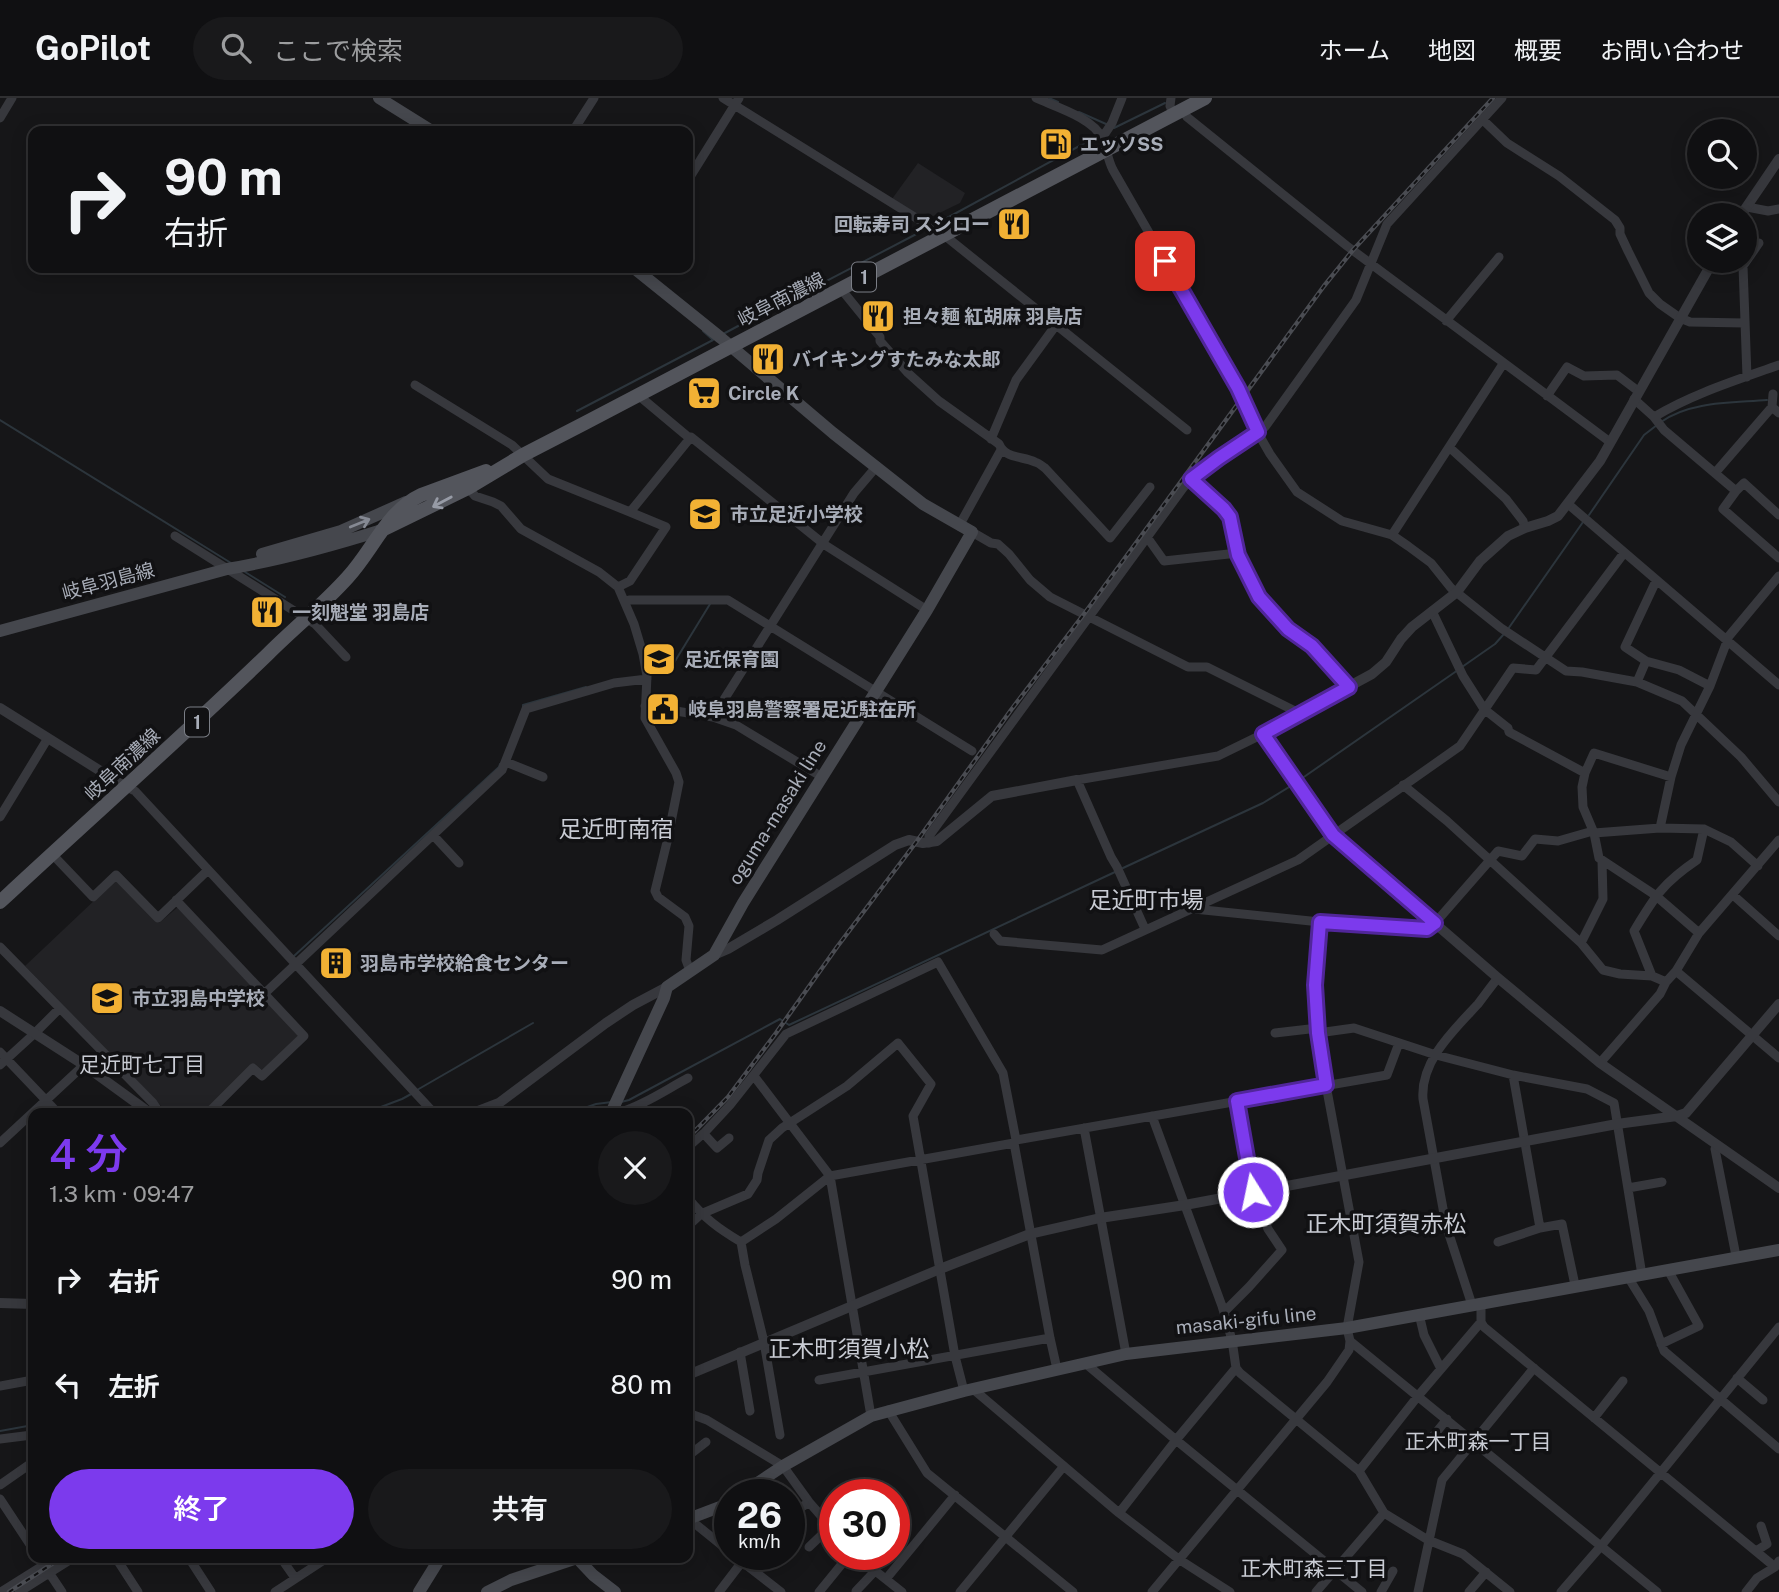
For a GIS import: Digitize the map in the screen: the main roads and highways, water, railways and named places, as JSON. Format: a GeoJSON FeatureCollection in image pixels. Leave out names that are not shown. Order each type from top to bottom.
{"type":"FeatureCollection","features":[{"type":"Feature","properties":{"kind":"main road"},"geometry":{"type":"LineString","coordinates":[[379,98],[424,126]]}},
{"type":"Feature","properties":{"kind":"main road","name":"岐阜南濃線"},"geometry":{"type":"LineString","coordinates":[[382,530],[468,488],[523,456],[943,236],[1104,144],[1206,98]]}},
{"type":"Feature","properties":{"kind":"main road"},"geometry":{"type":"LineString","coordinates":[[640,273],[730,347]]}},
{"type":"Feature","properties":{"kind":"main road","name":"oguma-masaki line"},"geometry":{"type":"LineString","coordinates":[[613,1107],[667,987],[713,956],[972,533],[923,503],[834,434],[730,347]]}},
{"type":"Feature","properties":{"kind":"main road","name":"岐阜南濃線"},"geometry":{"type":"LineString","coordinates":[[0,902],[233,688],[349,576],[382,530],[411,499],[523,456]]}},
{"type":"Feature","properties":{"kind":"main road","name":"岐阜羽島線"},"geometry":{"type":"LineString","coordinates":[[227,569],[243,560],[341,531],[411,499]]}},
{"type":"Feature","properties":{"kind":"main road","name":"岐阜羽島線"},"geometry":{"type":"LineString","coordinates":[[0,631],[227,569],[328,547],[382,530]]}},
{"type":"Feature","properties":{"kind":"main road","name":"masaki-gifu line"},"geometry":{"type":"LineString","coordinates":[[764,1479],[871,1416],[1057,1369],[1126,1354],[1347,1328],[1779,1250]]}},
{"type":"Feature","properties":{"kind":"main road"},"geometry":{"type":"LineString","coordinates":[[693,1516],[714,1508]]}},
{"type":"Feature","properties":{"kind":"main road"},"geometry":{"type":"LineString","coordinates":[[419,1592],[437,1563]]}},
{"type":"Feature","properties":{"kind":"main road"},"geometry":{"type":"LineString","coordinates":[[488,1592],[511,1580],[562,1563]]}},
{"type":"Feature","properties":{"kind":"main road"},"geometry":{"type":"LineString","coordinates":[[582,1563],[615,1592]]}},
{"type":"Feature","properties":{"kind":"waterway"},"geometry":{"type":"LineString","coordinates":[[1049,98],[1058,102]]}},
{"type":"Feature","properties":{"kind":"waterway"},"geometry":{"type":"LineString","coordinates":[[1114,128],[1165,103]]}},
{"type":"Feature","properties":{"kind":"waterway"},"geometry":{"type":"LineString","coordinates":[[1079,112],[1106,124]]}},
{"type":"Feature","properties":{"kind":"waterway"},"geometry":{"type":"LineString","coordinates":[[934,225],[1096,137]]}},
{"type":"Feature","properties":{"kind":"waterway"},"geometry":{"type":"LineString","coordinates":[[748,322],[926,229]]}},
{"type":"Feature","properties":{"kind":"waterway"},"geometry":{"type":"LineString","coordinates":[[725,333],[740,325]]}},
{"type":"Feature","properties":{"kind":"waterway"},"geometry":{"type":"LineString","coordinates":[[577,411],[713,340],[703,331]]}},
{"type":"Feature","properties":{"kind":"waterway"},"geometry":{"type":"LineString","coordinates":[[1661,422],[1672,415],[1698,407],[1767,400]]}},
{"type":"Feature","properties":{"kind":"waterway"},"geometry":{"type":"LineString","coordinates":[[0,420],[231,563]]}},
{"type":"Feature","properties":{"kind":"waterway"},"geometry":{"type":"LineString","coordinates":[[1589,515],[1644,435],[1657,425]]}},
{"type":"Feature","properties":{"kind":"waterway"},"geometry":{"type":"LineString","coordinates":[[1508,629],[1583,522]]}},
{"type":"Feature","properties":{"kind":"waterway"},"geometry":{"type":"LineString","coordinates":[[245,572],[285,597]]}},
{"type":"Feature","properties":{"kind":"waterway"},"geometry":{"type":"LineString","coordinates":[[652,674],[669,671],[710,604]]}},
{"type":"Feature","properties":{"kind":"waterway"},"geometry":{"type":"LineString","coordinates":[[1462,667],[1495,644],[1504,634]]}},
{"type":"Feature","properties":{"kind":"waterway"},"geometry":{"type":"LineString","coordinates":[[1301,779],[1458,670]]}},
{"type":"Feature","properties":{"kind":"waterway"},"geometry":{"type":"LineString","coordinates":[[523,707],[586,687]]}},
{"type":"Feature","properties":{"kind":"waterway"},"geometry":{"type":"LineString","coordinates":[[294,956],[500,764]]}},
{"type":"Feature","properties":{"kind":"waterway"},"geometry":{"type":"LineString","coordinates":[[1123,868],[1263,803],[1294,784]]}},
{"type":"Feature","properties":{"kind":"waterway"},"geometry":{"type":"LineString","coordinates":[[621,1102],[780,1019],[789,1025],[1115,872]]}},
{"type":"Feature","properties":{"kind":"waterway"},"geometry":{"type":"LineString","coordinates":[[417,1090],[533,1023]]}},
{"type":"Feature","properties":{"kind":"waterway"},"geometry":{"type":"LineString","coordinates":[[378,1108],[413,1093]]}},
{"type":"Feature","properties":{"kind":"waterway"},"geometry":{"type":"LineString","coordinates":[[584,1108],[612,1102]]}},
{"type":"Feature","properties":{"kind":"waterway"},"geometry":{"type":"LineString","coordinates":[[0,1431],[28,1426]]}},
{"type":"Feature","properties":{"kind":"railway"},"geometry":{"type":"LineString","coordinates":[[693,1133],[728,1097],[776,1033],[1324,286],[1353,250],[1493,98]]}},
{"type":"Feature","properties":{"kind":"railway"},"geometry":{"type":"LineString","coordinates":[[9,1592],[53,1563]]}},
{"type":"Feature","properties":{"kind":"place","name":"エッソSS"},"geometry":{"type":"Point","coordinates":[1056,144]}},
{"type":"Feature","properties":{"kind":"place","name":"回転寿司 スシロー"},"geometry":{"type":"Point","coordinates":[1014,224]}},
{"type":"Feature","properties":{"kind":"place","name":"担々麺 紅胡麻 羽島店"},"geometry":{"type":"Point","coordinates":[878,316]}},
{"type":"Feature","properties":{"kind":"place","name":"バイキングすたみな太郎"},"geometry":{"type":"Point","coordinates":[768,359]}},
{"type":"Feature","properties":{"kind":"place","name":"Circle K"},"geometry":{"type":"Point","coordinates":[704,393]}},
{"type":"Feature","properties":{"kind":"place","name":"市立足近小学校"},"geometry":{"type":"Point","coordinates":[705,514]}},
{"type":"Feature","properties":{"kind":"place","name":"一刻魁堂 羽島店"},"geometry":{"type":"Point","coordinates":[267,612]}},
{"type":"Feature","properties":{"kind":"place","name":"足近保育園"},"geometry":{"type":"Point","coordinates":[659,659]}},
{"type":"Feature","properties":{"kind":"place","name":"岐阜羽島警察署足近駐在所"},"geometry":{"type":"Point","coordinates":[663,709]}},
{"type":"Feature","properties":{"kind":"place","name":"羽島市学校給食センター"},"geometry":{"type":"Point","coordinates":[336,963]}},
{"type":"Feature","properties":{"kind":"place","name":"市立羽島中学校"},"geometry":{"type":"Point","coordinates":[107,998]}},
{"type":"Feature","properties":{"kind":"district","name":"足近町南宿"},"geometry":{"type":"Point","coordinates":[616,828]}},
{"type":"Feature","properties":{"kind":"district","name":"足近町市場"},"geometry":{"type":"Point","coordinates":[1146,899]}},
{"type":"Feature","properties":{"kind":"district","name":"足近町七丁目"},"geometry":{"type":"Point","coordinates":[142,1064]}},
{"type":"Feature","properties":{"kind":"district","name":"正木町須賀赤松"},"geometry":{"type":"Point","coordinates":[1386,1223]}},
{"type":"Feature","properties":{"kind":"district","name":"正木町須賀小松"},"geometry":{"type":"Point","coordinates":[849,1348]}},
{"type":"Feature","properties":{"kind":"district","name":"正木町森一丁目"},"geometry":{"type":"Point","coordinates":[1478,1441]}},
{"type":"Feature","properties":{"kind":"district","name":"正木町森三丁目"},"geometry":{"type":"Point","coordinates":[1314,1568]}}]}
